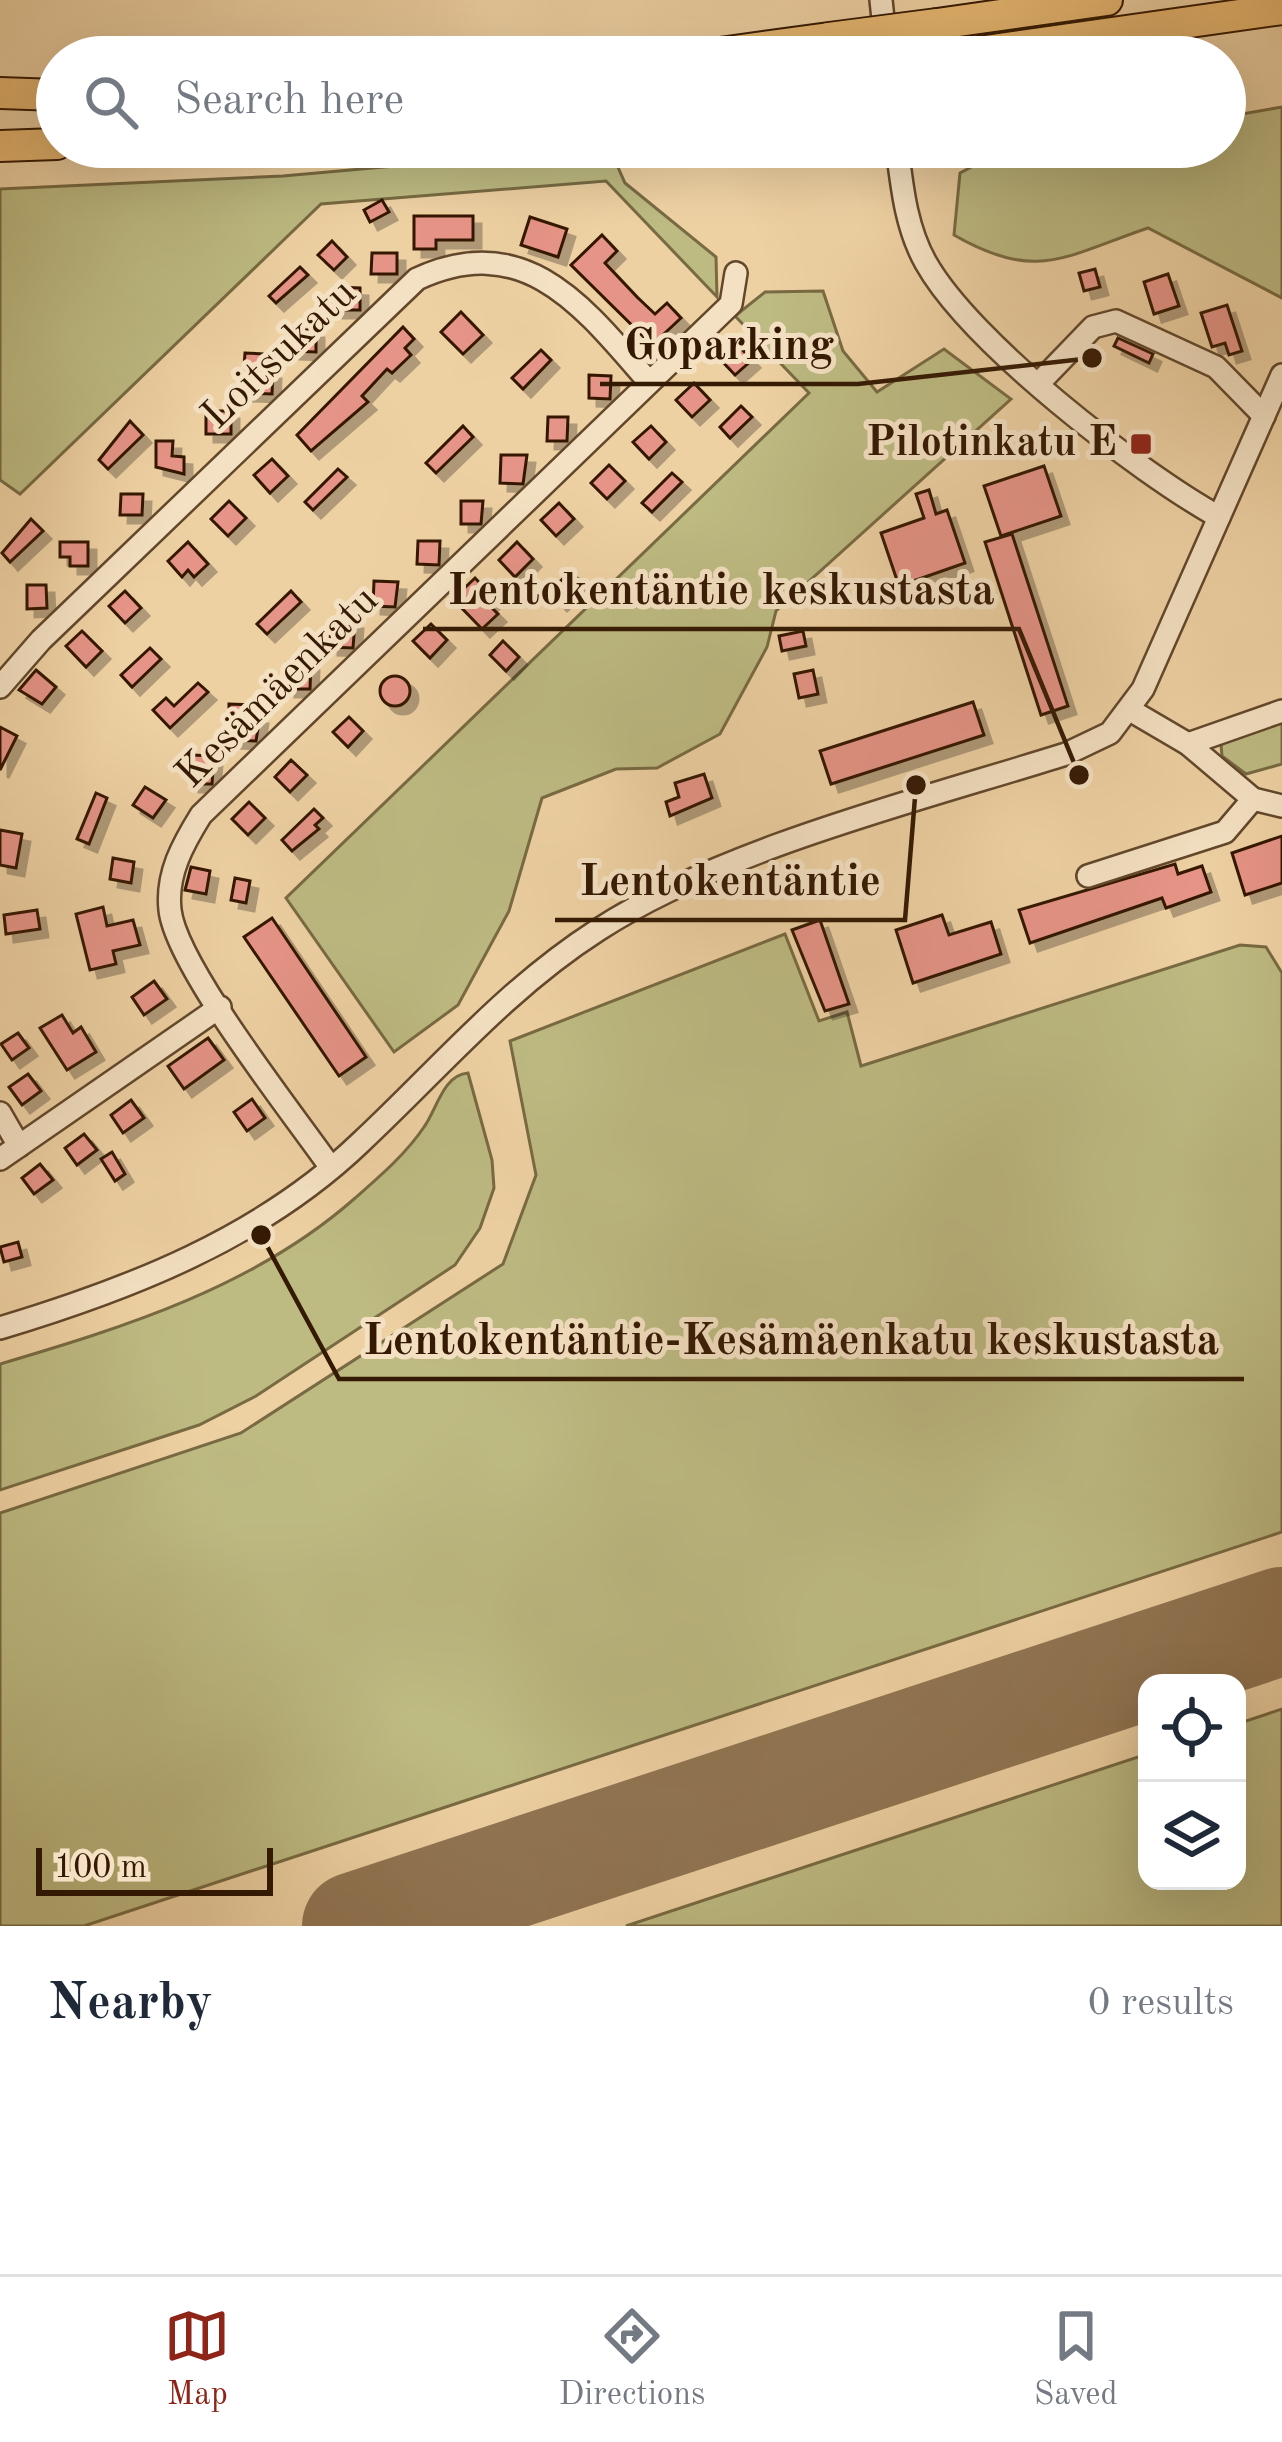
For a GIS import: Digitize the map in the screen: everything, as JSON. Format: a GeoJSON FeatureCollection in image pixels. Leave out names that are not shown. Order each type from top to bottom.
{"type":"FeatureCollection","features":[{"type":"Feature","properties":{"kind":"highway"},"geometry":{"type":"LineString","coordinates":[[845,36],[1107,0]]}},
{"type":"Feature","properties":{"kind":"highway"},"geometry":{"type":"LineString","coordinates":[[1091,36],[1282,9]]}},
{"type":"Feature","properties":{"kind":"highway"},"geometry":{"type":"LineString","coordinates":[[0,93],[36,97]]}},
{"type":"Feature","properties":{"kind":"highway"},"geometry":{"type":"LineString","coordinates":[[0,103],[36,100]]}},
{"type":"Feature","properties":{"kind":"highway"},"geometry":{"type":"LineString","coordinates":[[0,136],[36,139]]}},
{"type":"Feature","properties":{"kind":"highway"},"geometry":{"type":"LineString","coordinates":[[0,146],[36,142]]}},
{"type":"Feature","properties":{"kind":"street"},"geometry":{"type":"LineString","coordinates":[[881,0],[885,36]]}},
{"type":"Feature","properties":{"kind":"street"},"geometry":{"type":"LineString","coordinates":[[899,168],[903,202],[925,262],[990,342],[1181,496],[1219,517]]}},
{"type":"Feature","properties":{"kind":"street","name":"Loitsukatu"},"geometry":{"type":"LineString","coordinates":[[0,687],[40,640],[417,279],[450,264],[487,260],[519,265],[562,290],[650,382]]}},
{"type":"Feature","properties":{"kind":"street","name":"Kesämäenkatu"},"geometry":{"type":"LineString","coordinates":[[331,1168],[186,956],[170,909],[174,868],[201,815],[731,304],[736,273]]}},
{"type":"Feature","properties":{"kind":"street"},"geometry":{"type":"LineString","coordinates":[[1039,383],[1093,327],[1116,321],[1216,367],[1264,416]]}},
{"type":"Feature","properties":{"kind":"street"},"geometry":{"type":"LineString","coordinates":[[0,1328],[190,1259],[253,1224],[331,1168],[519,986],[636,906],[800,841],[1079,749],[1110,733],[1130,710],[1282,375]]}},
{"type":"Feature","properties":{"kind":"street"},"geometry":{"type":"LineString","coordinates":[[1130,710],[1188,744],[1252,799],[1282,806]]}},
{"type":"Feature","properties":{"kind":"street"},"geometry":{"type":"LineString","coordinates":[[1188,744],[1282,711]]}},
{"type":"Feature","properties":{"kind":"street"},"geometry":{"type":"LineString","coordinates":[[1088,876],[1226,832],[1252,799]]}},
{"type":"Feature","properties":{"kind":"street"},"geometry":{"type":"LineString","coordinates":[[0,1113],[10,1153],[220,1007]]}},
{"type":"Feature","properties":{"kind":"shaded area"},"geometry":{"type":"Polygon","coordinates":[[[1282,107],[1282,298],[1148,228],[1072,255],[1030,261],[983,250],[954,235],[960,173],[970,168],[1246,168],[1246,113],[1282,107]]]}},
{"type":"Feature","properties":{"kind":"shaded area"},"geometry":{"type":"Polygon","coordinates":[[[373,168],[618,168],[625,183],[716,257],[717,297],[606,181],[321,204],[20,494],[0,480],[0,189],[373,168]]]}},
{"type":"Feature","properties":{"kind":"shaded area"},"geometry":{"type":"Polygon","coordinates":[[[823,291],[843,351],[877,392],[944,349],[1011,399],[776,611],[767,647],[720,734],[657,768],[616,769],[542,798],[509,911],[458,1005],[394,1052],[286,898],[809,393],[735,316],[765,292],[823,291]]]}},
{"type":"Feature","properties":{"kind":"shaded area"},"geometry":{"type":"Polygon","coordinates":[[[1282,723],[1282,764],[1246,774],[1222,756],[1221,745],[1232,735],[1282,723]]]}},
{"type":"Feature","properties":{"kind":"shaded area"},"geometry":{"type":"Polygon","coordinates":[[[785,934],[819,1021],[847,1012],[861,1066],[1240,945],[1266,947],[1282,973],[1282,1532],[84,1926],[0,1926],[0,1513],[241,1433],[503,1264],[536,1175],[510,1041],[785,934]]]}},
{"type":"Feature","properties":{"kind":"shaded area"},"geometry":{"type":"Polygon","coordinates":[[[468,1073],[492,1160],[494,1188],[480,1228],[455,1265],[256,1396],[199,1425],[0,1490],[0,1364],[141,1319],[274,1257],[354,1199],[401,1156],[429,1120],[447,1086],[468,1073]]]}},
{"type":"Feature","properties":{"kind":"shaded area"},"geometry":{"type":"Polygon","coordinates":[[[1282,1709],[1282,1926],[626,1926],[1138,1757],[1138,1890],[1246,1890],[1246,1721],[1282,1709]]]}},
{"type":"Feature","properties":{"kind":"building"},"geometry":{"type":"Polygon","coordinates":[[[382,200],[389,212],[370,222],[364,210],[382,200]]]}},
{"type":"Feature","properties":{"kind":"building"},"geometry":{"type":"Polygon","coordinates":[[[414,216],[473,216],[473,240],[436,240],[436,249],[414,249],[414,216]]]}},
{"type":"Feature","properties":{"kind":"building"},"geometry":{"type":"Polygon","coordinates":[[[530,217],[567,229],[558,257],[521,245],[530,217]]]}},
{"type":"Feature","properties":{"kind":"building"},"geometry":{"type":"Polygon","coordinates":[[[602,235],[617,251],[605,263],[637,297],[655,314],[667,303],[681,318],[652,345],[571,265],[602,235]]]}},
{"type":"Feature","properties":{"kind":"building"},"geometry":{"type":"Polygon","coordinates":[[[332,241],[347,257],[334,270],[318,255],[332,241]]]}},
{"type":"Feature","properties":{"kind":"building"},"geometry":{"type":"Polygon","coordinates":[[[372,253],[397,253],[397,274],[371,274],[372,253]]]}},
{"type":"Feature","properties":{"kind":"building"},"geometry":{"type":"Polygon","coordinates":[[[300,267],[308,275],[276,303],[269,296],[300,267]]]}},
{"type":"Feature","properties":{"kind":"building"},"geometry":{"type":"Polygon","coordinates":[[[1095,269],[1100,287],[1084,291],[1079,273],[1095,269]]]}},
{"type":"Feature","properties":{"kind":"building"},"geometry":{"type":"Polygon","coordinates":[[[1168,274],[1179,306],[1154,314],[1144,282],[1168,274]]]}},
{"type":"Feature","properties":{"kind":"building"},"geometry":{"type":"Polygon","coordinates":[[[335,287],[360,288],[360,310],[335,310],[335,287]]]}},
{"type":"Feature","properties":{"kind":"building"},"geometry":{"type":"Polygon","coordinates":[[[1227,305],[1242,351],[1229,355],[1225,343],[1212,347],[1201,313],[1227,305]]]}},
{"type":"Feature","properties":{"kind":"building"},"geometry":{"type":"Polygon","coordinates":[[[461,312],[483,335],[463,354],[441,332],[461,312]]]}},
{"type":"Feature","properties":{"kind":"building"},"geometry":{"type":"Polygon","coordinates":[[[403,327],[414,339],[405,348],[411,355],[392,373],[387,369],[362,396],[368,402],[311,451],[297,435],[403,327]]]}},
{"type":"Feature","properties":{"kind":"building"},"geometry":{"type":"Polygon","coordinates":[[[292,330],[316,330],[316,352],[292,351],[292,330]]]}},
{"type":"Feature","properties":{"kind":"building"},"geometry":{"type":"Polygon","coordinates":[[[1118,338],[1153,354],[1149,363],[1114,346],[1118,338]]]}},
{"type":"Feature","properties":{"kind":"building"},"geometry":{"type":"Polygon","coordinates":[[[735,342],[752,360],[735,375],[719,358],[735,342]]]}},
{"type":"Feature","properties":{"kind":"building"},"geometry":{"type":"Polygon","coordinates":[[[541,350],[551,360],[523,389],[512,378],[541,350]]]}},
{"type":"Feature","properties":{"kind":"building"},"geometry":{"type":"Polygon","coordinates":[[[245,353],[263,354],[262,371],[273,371],[272,394],[242,393],[245,353]]]}},
{"type":"Feature","properties":{"kind":"building"},"geometry":{"type":"Polygon","coordinates":[[[589,375],[611,376],[610,399],[589,398],[589,375]]]}},
{"type":"Feature","properties":{"kind":"building"},"geometry":{"type":"Polygon","coordinates":[[[694,383],[710,400],[692,417],[676,400],[694,383]]]}},
{"type":"Feature","properties":{"kind":"building"},"geometry":{"type":"Polygon","coordinates":[[[741,406],[752,417],[730,438],[720,427],[741,406]]]}},
{"type":"Feature","properties":{"kind":"building"},"geometry":{"type":"Polygon","coordinates":[[[206,411],[231,411],[231,434],[206,434],[206,411]]]}},
{"type":"Feature","properties":{"kind":"building"},"geometry":{"type":"Polygon","coordinates":[[[548,417],[568,417],[567,441],[547,441],[548,417]]]}},
{"type":"Feature","properties":{"kind":"building"},"geometry":{"type":"Polygon","coordinates":[[[130,421],[143,435],[108,469],[99,460],[130,421]]]}},
{"type":"Feature","properties":{"kind":"building"},"geometry":{"type":"Polygon","coordinates":[[[463,426],[473,437],[436,473],[426,463],[463,426]]]}},
{"type":"Feature","properties":{"kind":"building"},"geometry":{"type":"Polygon","coordinates":[[[651,426],[666,442],[649,459],[633,442],[651,426]]]}},
{"type":"Feature","properties":{"kind":"building"},"geometry":{"type":"Polygon","coordinates":[[[156,441],[173,441],[172,456],[184,457],[184,474],[156,467],[156,441]]]}},
{"type":"Feature","properties":{"kind":"building"},"geometry":{"type":"Polygon","coordinates":[[[501,455],[527,455],[523,484],[500,483],[501,455]]]}},
{"type":"Feature","properties":{"kind":"building"},"geometry":{"type":"Polygon","coordinates":[[[272,459],[288,476],[270,493],[254,475],[272,459]]]}},
{"type":"Feature","properties":{"kind":"building"},"geometry":{"type":"Polygon","coordinates":[[[609,465],[625,481],[607,499],[591,483],[609,465]]]}},
{"type":"Feature","properties":{"kind":"building"},"geometry":{"type":"Polygon","coordinates":[[[1044,466],[1061,516],[1001,536],[984,486],[1044,466]]]}},
{"type":"Feature","properties":{"kind":"building"},"geometry":{"type":"Polygon","coordinates":[[[338,469],[347,477],[313,510],[305,502],[338,469]]]}},
{"type":"Feature","properties":{"kind":"building"},"geometry":{"type":"Polygon","coordinates":[[[672,473],[682,482],[652,512],[642,503],[672,473]]]}},
{"type":"Feature","properties":{"kind":"building"},"geometry":{"type":"Polygon","coordinates":[[[929,490],[936,514],[947,510],[965,563],[899,586],[881,533],[924,518],[916,494],[929,490]]]}},
{"type":"Feature","properties":{"kind":"building"},"geometry":{"type":"Polygon","coordinates":[[[121,494],[143,494],[142,515],[120,515],[121,494]]]}},
{"type":"Feature","properties":{"kind":"building"},"geometry":{"type":"Polygon","coordinates":[[[229,501],[246,518],[228,536],[211,519],[229,501]]]}},
{"type":"Feature","properties":{"kind":"building"},"geometry":{"type":"Polygon","coordinates":[[[461,501],[483,501],[481,524],[461,524],[461,501]]]}},
{"type":"Feature","properties":{"kind":"building"},"geometry":{"type":"Polygon","coordinates":[[[559,503],[574,519],[556,536],[541,520],[559,503]]]}},
{"type":"Feature","properties":{"kind":"building"},"geometry":{"type":"Polygon","coordinates":[[[31,519],[43,531],[10,562],[2,553],[31,519]]]}},
{"type":"Feature","properties":{"kind":"building"},"geometry":{"type":"Polygon","coordinates":[[[1012,534],[1068,706],[1041,715],[985,542],[1012,534]]]}},
{"type":"Feature","properties":{"kind":"building"},"geometry":{"type":"Polygon","coordinates":[[[418,541],[440,541],[439,565],[417,564],[418,541]]]}},
{"type":"Feature","properties":{"kind":"building"},"geometry":{"type":"Polygon","coordinates":[[[60,542],[88,542],[88,566],[70,566],[70,557],[60,557],[60,542]]]}},
{"type":"Feature","properties":{"kind":"building"},"geometry":{"type":"Polygon","coordinates":[[[188,542],[208,564],[194,577],[188,570],[182,577],[168,561],[188,542]]]}},
{"type":"Feature","properties":{"kind":"building"},"geometry":{"type":"Polygon","coordinates":[[[517,542],[533,559],[515,577],[499,560],[517,542]]]}},
{"type":"Feature","properties":{"kind":"building"},"geometry":{"type":"Polygon","coordinates":[[[571,571],[581,583],[559,603],[549,592],[571,571]]]}},
{"type":"Feature","properties":{"kind":"building"},"geometry":{"type":"Polygon","coordinates":[[[475,578],[494,598],[488,604],[498,614],[482,629],[453,599],[475,578]]]}},
{"type":"Feature","properties":{"kind":"building"},"geometry":{"type":"Polygon","coordinates":[[[374,581],[398,582],[395,607],[373,606],[374,581]]]}},
{"type":"Feature","properties":{"kind":"building"},"geometry":{"type":"Polygon","coordinates":[[[27,585],[46,585],[47,608],[27,609],[27,585]]]}},
{"type":"Feature","properties":{"kind":"building"},"geometry":{"type":"Polygon","coordinates":[[[125,591],[141,608],[125,623],[109,606],[125,591]]]}},
{"type":"Feature","properties":{"kind":"building"},"geometry":{"type":"Polygon","coordinates":[[[291,591],[301,602],[267,634],[257,624],[291,591]]]}},
{"type":"Feature","properties":{"kind":"building"},"geometry":{"type":"Polygon","coordinates":[[[331,620],[355,621],[353,648],[330,647],[331,620]]]}},
{"type":"Feature","properties":{"kind":"building"},"geometry":{"type":"Polygon","coordinates":[[[431,624],[447,640],[430,658],[413,641],[431,624]]]}},
{"type":"Feature","properties":{"kind":"building"},"geometry":{"type":"Polygon","coordinates":[[[82,631],[102,651],[86,667],[66,646],[82,631]]]}},
{"type":"Feature","properties":{"kind":"building"},"geometry":{"type":"Polygon","coordinates":[[[803,631],[806,646],[782,651],[779,636],[803,631]]]}},
{"type":"Feature","properties":{"kind":"building"},"geometry":{"type":"Polygon","coordinates":[[[503,641],[519,657],[506,671],[490,655],[503,641]]]}},
{"type":"Feature","properties":{"kind":"building"},"geometry":{"type":"Polygon","coordinates":[[[150,648],[161,659],[132,687],[121,675],[150,648]]]}},
{"type":"Feature","properties":{"kind":"building"},"geometry":{"type":"Polygon","coordinates":[[[287,663],[311,663],[310,689],[287,689],[287,663]]]}},
{"type":"Feature","properties":{"kind":"building"},"geometry":{"type":"Polygon","coordinates":[[[36,670],[56,687],[42,704],[19,690],[36,670]]]}},
{"type":"Feature","properties":{"kind":"building"},"geometry":{"type":"Polygon","coordinates":[[[813,670],[818,694],[799,698],[794,674],[813,670]]]}},
{"type":"Feature","properties":{"kind":"building"},"geometry":{"type":"Polygon","coordinates":[[[395,676],[406,680],[410,691],[406,702],[395,706],[384,702],[380,691],[384,680],[395,676]]]}},
{"type":"Feature","properties":{"kind":"building"},"geometry":{"type":"Polygon","coordinates":[[[198,683],[208,692],[170,728],[153,710],[166,698],[174,706],[198,683]]]}},
{"type":"Feature","properties":{"kind":"building"},"geometry":{"type":"Polygon","coordinates":[[[973,702],[984,735],[831,784],[820,751],[973,702]]]}},
{"type":"Feature","properties":{"kind":"building"},"geometry":{"type":"Polygon","coordinates":[[[229,704],[253,705],[253,716],[260,716],[256,741],[229,740],[229,704]]]}},
{"type":"Feature","properties":{"kind":"building"},"geometry":{"type":"Polygon","coordinates":[[[349,717],[363,731],[348,747],[333,732],[349,717]]]}},
{"type":"Feature","properties":{"kind":"building"},"geometry":{"type":"Polygon","coordinates":[[[0,727],[17,736],[0,770],[0,727]]]}},
{"type":"Feature","properties":{"kind":"building"},"geometry":{"type":"Polygon","coordinates":[[[191,755],[214,756],[212,784],[191,784],[191,755]]]}},
{"type":"Feature","properties":{"kind":"building"},"geometry":{"type":"Polygon","coordinates":[[[291,760],[307,775],[290,792],[275,777],[291,760]]]}},
{"type":"Feature","properties":{"kind":"building"},"geometry":{"type":"Polygon","coordinates":[[[704,774],[712,798],[670,816],[666,802],[679,797],[675,783],[704,774]]]}},
{"type":"Feature","properties":{"kind":"building"},"geometry":{"type":"Polygon","coordinates":[[[145,787],[166,800],[153,818],[133,805],[145,787]]]}},
{"type":"Feature","properties":{"kind":"building"},"geometry":{"type":"Polygon","coordinates":[[[96,793],[107,798],[89,844],[77,839],[96,793]]]}},
{"type":"Feature","properties":{"kind":"building"},"geometry":{"type":"Polygon","coordinates":[[[249,802],[265,818],[248,835],[232,819],[249,802]]]}},
{"type":"Feature","properties":{"kind":"building"},"geometry":{"type":"Polygon","coordinates":[[[314,809],[323,818],[315,825],[319,829],[292,851],[282,840],[314,809]]]}},
{"type":"Feature","properties":{"kind":"building"},"geometry":{"type":"Polygon","coordinates":[[[0,830],[22,834],[16,868],[0,865],[0,830]]]}},
{"type":"Feature","properties":{"kind":"building"},"geometry":{"type":"Polygon","coordinates":[[[1282,836],[1282,883],[1245,895],[1232,853],[1282,836]]]}},
{"type":"Feature","properties":{"kind":"building"},"geometry":{"type":"Polygon","coordinates":[[[113,858],[134,862],[131,883],[110,879],[113,858]]]}},
{"type":"Feature","properties":{"kind":"building"},"geometry":{"type":"Polygon","coordinates":[[[1175,864],[1178,874],[1202,866],[1211,892],[1166,908],[1162,898],[1030,943],[1019,910],[1175,864]]]}},
{"type":"Feature","properties":{"kind":"building"},"geometry":{"type":"Polygon","coordinates":[[[191,867],[210,871],[206,894],[185,890],[191,867]]]}},
{"type":"Feature","properties":{"kind":"building"},"geometry":{"type":"Polygon","coordinates":[[[235,878],[250,881],[246,903],[231,900],[235,878]]]}},
{"type":"Feature","properties":{"kind":"building"},"geometry":{"type":"Polygon","coordinates":[[[103,907],[107,926],[133,920],[140,945],[113,951],[116,964],[90,970],[76,914],[103,907]]]}},
{"type":"Feature","properties":{"kind":"building"},"geometry":{"type":"Polygon","coordinates":[[[37,910],[40,929],[6,934],[4,915],[37,910]]]}},
{"type":"Feature","properties":{"kind":"building"},"geometry":{"type":"Polygon","coordinates":[[[942,915],[949,935],[991,922],[1001,954],[913,983],[896,930],[942,915]]]}},
{"type":"Feature","properties":{"kind":"building"},"geometry":{"type":"Polygon","coordinates":[[[272,918],[366,1057],[339,1076],[244,937],[272,918]]]}},
{"type":"Feature","properties":{"kind":"building"},"geometry":{"type":"Polygon","coordinates":[[[820,920],[849,1004],[825,1011],[792,930],[820,920]]]}},
{"type":"Feature","properties":{"kind":"building"},"geometry":{"type":"Polygon","coordinates":[[[154,981],[167,999],[144,1015],[132,997],[154,981]]]}},
{"type":"Feature","properties":{"kind":"building"},"geometry":{"type":"Polygon","coordinates":[[[62,1015],[73,1033],[81,1027],[96,1052],[67,1070],[40,1028],[62,1015]]]}},
{"type":"Feature","properties":{"kind":"building"},"geometry":{"type":"Polygon","coordinates":[[[18,1033],[29,1048],[12,1060],[1,1044],[18,1033]]]}},
{"type":"Feature","properties":{"kind":"building"},"geometry":{"type":"Polygon","coordinates":[[[208,1038],[224,1060],[184,1089],[168,1066],[208,1038]]]}},
{"type":"Feature","properties":{"kind":"building"},"geometry":{"type":"Polygon","coordinates":[[[28,1074],[41,1091],[22,1105],[9,1087],[28,1074]]]}},
{"type":"Feature","properties":{"kind":"building"},"geometry":{"type":"Polygon","coordinates":[[[252,1099],[265,1118],[247,1131],[234,1112],[252,1099]]]}},
{"type":"Feature","properties":{"kind":"building"},"geometry":{"type":"Polygon","coordinates":[[[131,1100],[144,1118],[123,1133],[111,1115],[131,1100]]]}},
{"type":"Feature","properties":{"kind":"building"},"geometry":{"type":"Polygon","coordinates":[[[84,1134],[97,1150],[77,1165],[65,1148],[84,1134]]]}},
{"type":"Feature","properties":{"kind":"building"},"geometry":{"type":"Polygon","coordinates":[[[112,1152],[125,1174],[115,1181],[101,1159],[112,1152]]]}},
{"type":"Feature","properties":{"kind":"building"},"geometry":{"type":"Polygon","coordinates":[[[40,1164],[53,1180],[34,1194],[22,1178],[40,1164]]]}},
{"type":"Feature","properties":{"kind":"building"},"geometry":{"type":"Polygon","coordinates":[[[18,1242],[22,1257],[4,1262],[0,1247],[18,1242]]]}},
{"type":"Feature","properties":{"kind":"runway"},"geometry":{"type":"LineString","coordinates":[[356,1926],[1282,1621]]}},
{"type":"Feature","properties":{"kind":"place","name":"Goparking"},"geometry":{"type":"Point","coordinates":[1092,358]}},
{"type":"Feature","properties":{"kind":"place","name":"Pilotinkatu E"},"geometry":{"type":"Point","coordinates":[1141,444]}},
{"type":"Feature","properties":{"kind":"place","name":"Lentokentäntie keskustasta"},"geometry":{"type":"Point","coordinates":[1079,775]}},
{"type":"Feature","properties":{"kind":"place","name":"Lentokentäntie"},"geometry":{"type":"Point","coordinates":[916,785]}},
{"type":"Feature","properties":{"kind":"place","name":"Lentokentäntie-Kesämäenkatu keskustasta"},"geometry":{"type":"Point","coordinates":[261,1235]}}]}
